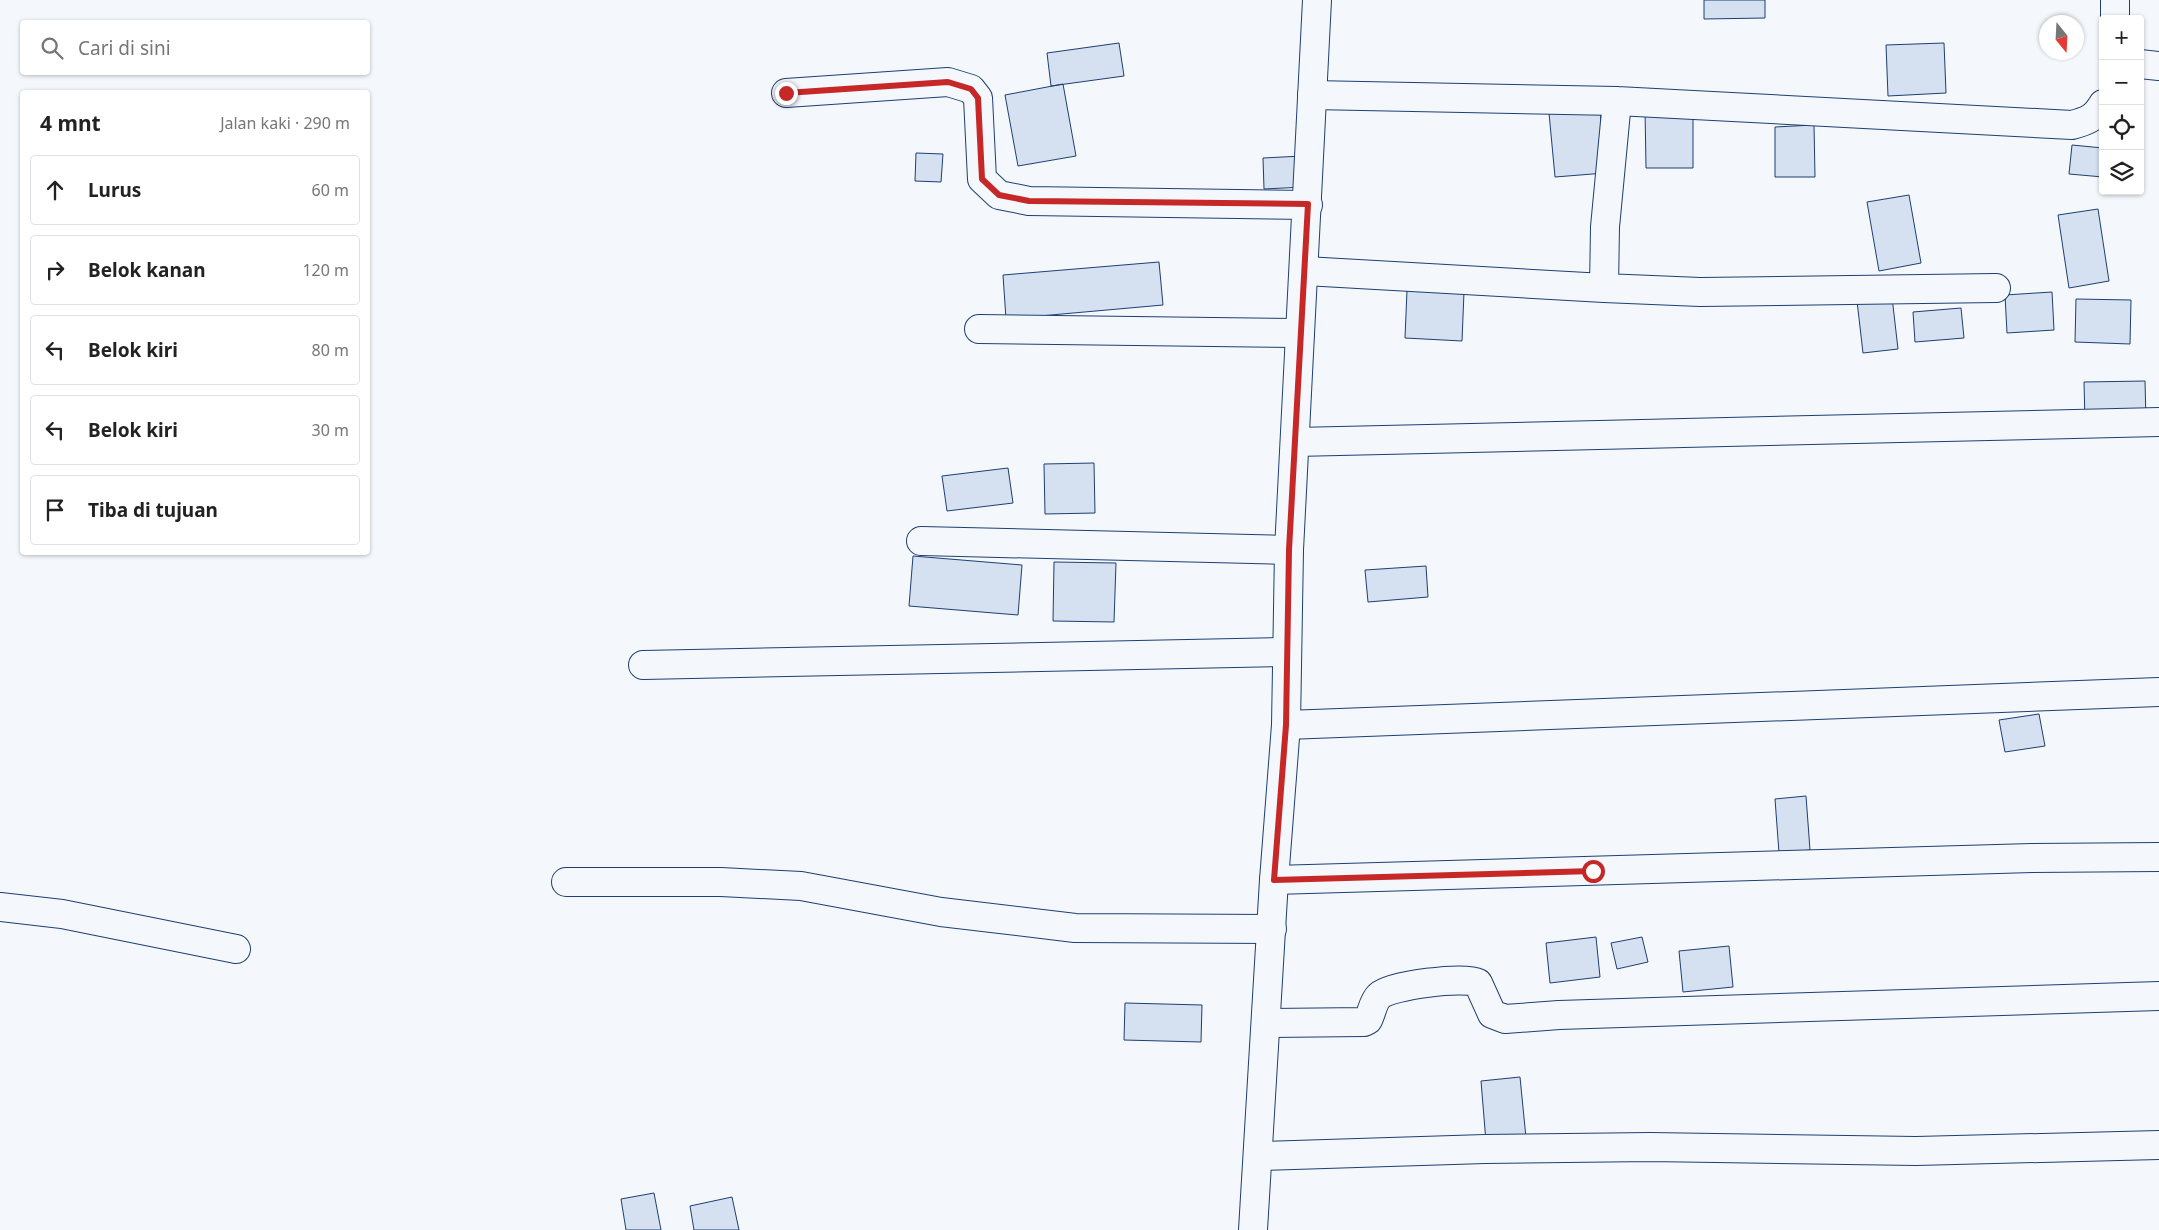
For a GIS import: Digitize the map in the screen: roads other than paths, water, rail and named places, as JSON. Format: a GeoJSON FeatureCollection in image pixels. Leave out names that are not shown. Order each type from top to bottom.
{"type":"FeatureCollection","features":[{"type":"Feature","properties":{"kind":"street"},"geometry":{"type":"LineString","coordinates":[[1253,1230],[1259,1156],[1274,880],[1286,725],[1289,550],[1317,0]]}},
{"type":"Feature","properties":{"kind":"street"},"geometry":{"type":"LineString","coordinates":[[2115,0],[2115,15]]}},
{"type":"Feature","properties":{"kind":"street"},"geometry":{"type":"LineString","coordinates":[[2144,64],[2159,66]]}},
{"type":"Feature","properties":{"kind":"street"},"geometry":{"type":"LineString","coordinates":[[786,93],[948,82],[971,89],[978,98],[982,179],[999,195],[1029,201],[1308,204]]}},
{"type":"Feature","properties":{"kind":"street"},"geometry":{"type":"LineString","coordinates":[[1312,94],[1617,101],[2072,125],[2088,120],[2097,114],[2102,105]]}},
{"type":"Feature","properties":{"kind":"street"},"geometry":{"type":"LineString","coordinates":[[1604,288],[1605,227],[1617,101]]}},
{"type":"Feature","properties":{"kind":"street"},"geometry":{"type":"LineString","coordinates":[[1304,271],[1700,292],[1996,288]]}},
{"type":"Feature","properties":{"kind":"street"},"geometry":{"type":"LineString","coordinates":[[979,330],[1300,333]]}},
{"type":"Feature","properties":{"kind":"street"},"geometry":{"type":"LineString","coordinates":[[1295,442],[2159,422]]}},
{"type":"Feature","properties":{"kind":"street"},"geometry":{"type":"LineString","coordinates":[[922,541],[1289,550]]}},
{"type":"Feature","properties":{"kind":"street"},"geometry":{"type":"LineString","coordinates":[[643,665],[1286,652]]}},
{"type":"Feature","properties":{"kind":"street"},"geometry":{"type":"LineString","coordinates":[[1286,725],[2159,692]]}},
{"type":"Feature","properties":{"kind":"street"},"geometry":{"type":"LineString","coordinates":[[1274,880],[2022,858],[2159,857]]}},
{"type":"Feature","properties":{"kind":"street"},"geometry":{"type":"LineString","coordinates":[[566,882],[721,882],[801,886],[941,912],[1075,928],[1272,929]]}},
{"type":"Feature","properties":{"kind":"street"},"geometry":{"type":"LineString","coordinates":[[0,906],[62,914],[236,949]]}},
{"type":"Feature","properties":{"kind":"street"},"geometry":{"type":"LineString","coordinates":[[1266,1023],[1364,1022],[1368,1020],[1375,1001],[1386,991],[1409,985],[1450,981],[1474,981],[1478,983],[1492,1014],[1505,1019],[1568,1014],[2159,996]]}},
{"type":"Feature","properties":{"kind":"street"},"geometry":{"type":"LineString","coordinates":[[1259,1156],[1650,1147],[1916,1151],[2159,1145]]}}]}
